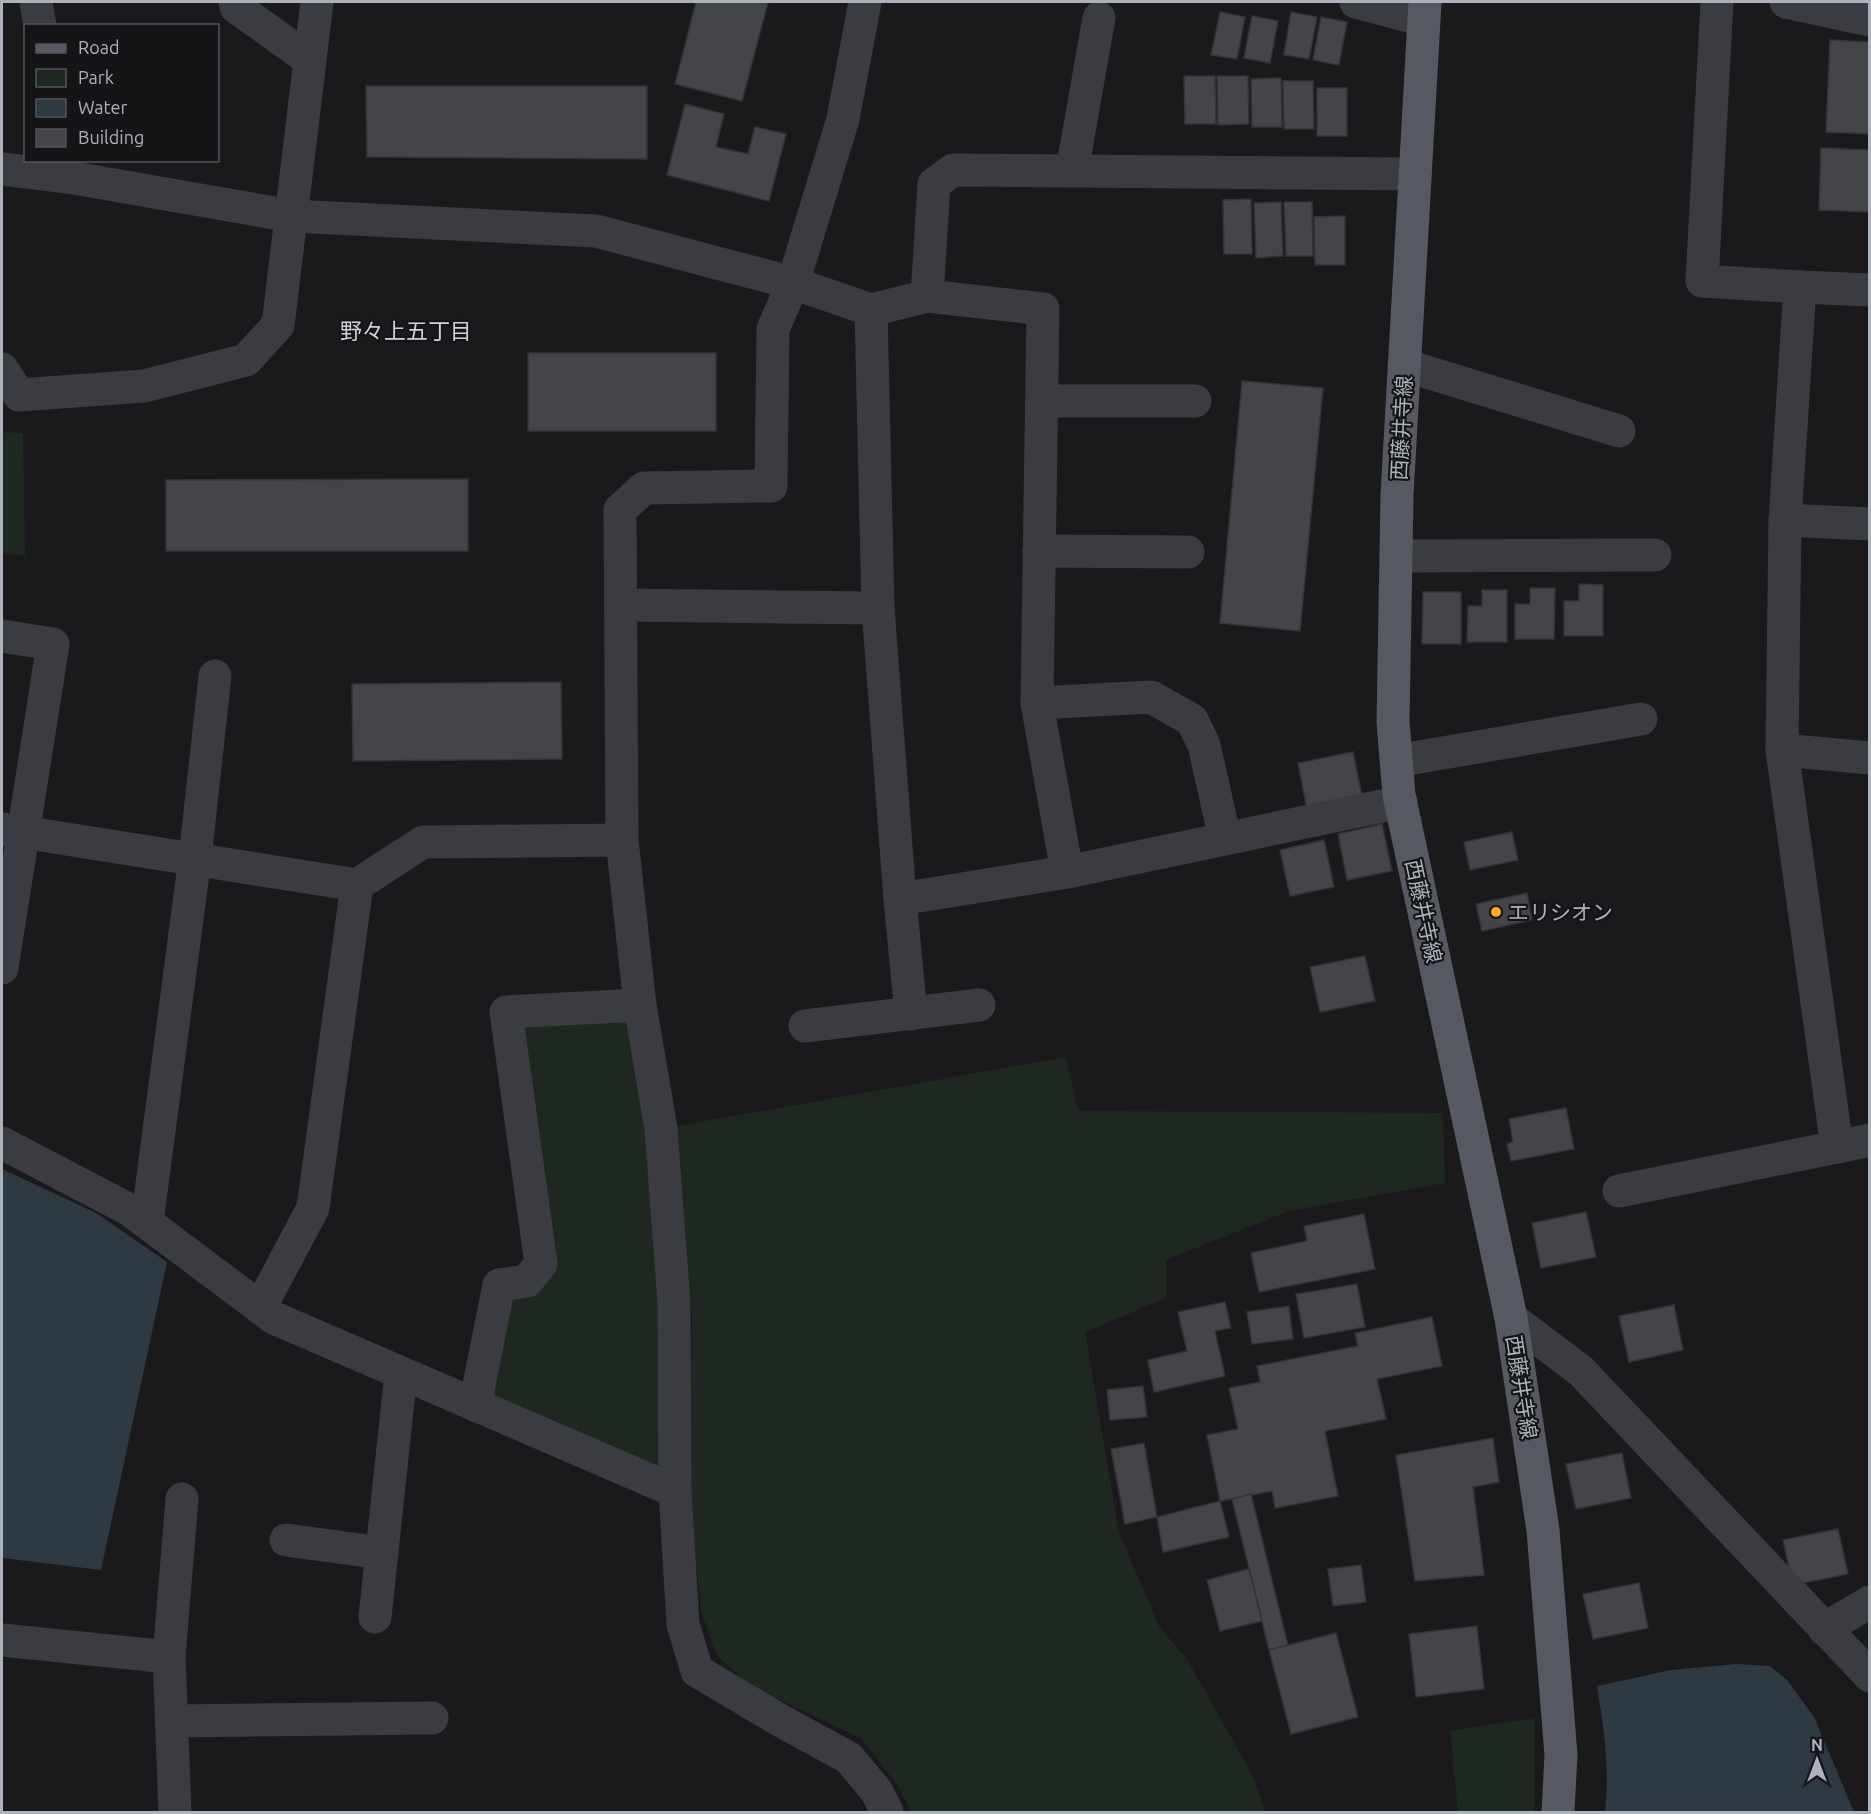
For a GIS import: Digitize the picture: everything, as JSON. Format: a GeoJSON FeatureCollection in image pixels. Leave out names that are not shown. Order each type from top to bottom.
{"type":"FeatureCollection","features":[{"type":"Feature","properties":{"kind":"main road","name":"西藤井寺線"},"geometry":{"type":"LineString","coordinates":[[1424,11],[1397,495],[1393,722],[1401,802],[1511,1318],[1543,1530],[1561,1755],[1558,1812]]}},
{"type":"Feature","properties":{"kind":"street"},"geometry":{"type":"LineString","coordinates":[[36,2],[40,24]]}},
{"type":"Feature","properties":{"kind":"street"},"geometry":{"type":"LineString","coordinates":[[235,2],[236,7],[310,60]]}},
{"type":"Feature","properties":{"kind":"street"},"geometry":{"type":"LineString","coordinates":[[2,369],[19,395],[144,386],[246,360],[279,325],[317,2]]}},
{"type":"Feature","properties":{"kind":"street"},"geometry":{"type":"LineString","coordinates":[[865,2],[843,119],[793,283],[772,329],[771,486],[644,488],[620,510],[622,840],[640,1005],[661,1129],[674,1302],[675,1491],[683,1624],[697,1671],[849,1758],[877,1792],[887,1812]]}},
{"type":"Feature","properties":{"kind":"street"},"geometry":{"type":"LineString","coordinates":[[1356,2],[1424,11]]}},
{"type":"Feature","properties":{"kind":"street"},"geometry":{"type":"LineString","coordinates":[[1717,2],[1702,281],[1869,290]]}},
{"type":"Feature","properties":{"kind":"street"},"geometry":{"type":"LineString","coordinates":[[1786,2],[1869,20]]}},
{"type":"Feature","properties":{"kind":"street"},"geometry":{"type":"LineString","coordinates":[[1072,171],[1099,18]]}},
{"type":"Feature","properties":{"kind":"street"},"geometry":{"type":"LineString","coordinates":[[2,169],[66,169],[292,216],[596,231],[793,283],[872,310],[927,296],[1044,309],[1037,704],[1067,872]]}},
{"type":"Feature","properties":{"kind":"street"},"geometry":{"type":"LineString","coordinates":[[927,296],[934,184],[953,170],[1415,174]]}},
{"type":"Feature","properties":{"kind":"street"},"geometry":{"type":"LineString","coordinates":[[1800,287],[1785,520],[1782,750],[1837,1147]]}},
{"type":"Feature","properties":{"kind":"street"},"geometry":{"type":"LineString","coordinates":[[872,310],[878,608],[911,1014]]}},
{"type":"Feature","properties":{"kind":"street"},"geometry":{"type":"LineString","coordinates":[[1404,365],[1619,431]]}},
{"type":"Feature","properties":{"kind":"street"},"geometry":{"type":"LineString","coordinates":[[1042,401],[1195,401]]}},
{"type":"Feature","properties":{"kind":"street"},"geometry":{"type":"LineString","coordinates":[[1785,520],[1869,524]]}},
{"type":"Feature","properties":{"kind":"street"},"geometry":{"type":"LineString","coordinates":[[1039,552],[1188,552]]}},
{"type":"Feature","properties":{"kind":"street"},"geometry":{"type":"LineString","coordinates":[[1396,556],[1655,555]]}},
{"type":"Feature","properties":{"kind":"street"},"geometry":{"type":"LineString","coordinates":[[621,605],[878,608]]}},
{"type":"Feature","properties":{"kind":"street"},"geometry":{"type":"LineString","coordinates":[[2,636],[53,644],[12,830],[2,969]]}},
{"type":"Feature","properties":{"kind":"street"},"geometry":{"type":"LineString","coordinates":[[147,1222],[195,858],[215,676]]}},
{"type":"Feature","properties":{"kind":"street"},"geometry":{"type":"LineString","coordinates":[[1037,704],[1151,697],[1192,720],[1204,745],[1225,839]]}},
{"type":"Feature","properties":{"kind":"street"},"geometry":{"type":"LineString","coordinates":[[1396,761],[1641,719]]}},
{"type":"Feature","properties":{"kind":"street"},"geometry":{"type":"LineString","coordinates":[[1782,750],[1869,758]]}},
{"type":"Feature","properties":{"kind":"street"},"geometry":{"type":"LineString","coordinates":[[900,899],[1067,872],[1401,802]]}},
{"type":"Feature","properties":{"kind":"street"},"geometry":{"type":"LineString","coordinates":[[12,830],[357,885],[423,842],[622,840]]}},
{"type":"Feature","properties":{"kind":"street"},"geometry":{"type":"LineString","coordinates":[[260,1308],[313,1208],[357,885]]}},
{"type":"Feature","properties":{"kind":"street"},"geometry":{"type":"LineString","coordinates":[[475,1405],[500,1285],[527,1281],[541,1264],[506,1012],[640,1005]]}},
{"type":"Feature","properties":{"kind":"street"},"geometry":{"type":"LineString","coordinates":[[806,1026],[979,1005]]}},
{"type":"Feature","properties":{"kind":"street"},"geometry":{"type":"LineString","coordinates":[[1619,1191],[1869,1140]]}},
{"type":"Feature","properties":{"kind":"street"},"geometry":{"type":"LineString","coordinates":[[2,1143],[130,1210],[274,1318],[675,1491]]}},
{"type":"Feature","properties":{"kind":"street"},"geometry":{"type":"LineString","coordinates":[[1511,1318],[1581,1371],[1869,1676]]}},
{"type":"Feature","properties":{"kind":"street"},"geometry":{"type":"LineString","coordinates":[[375,1617],[400,1373]]}},
{"type":"Feature","properties":{"kind":"street"},"geometry":{"type":"LineString","coordinates":[[175,1812],[169,1657],[182,1499]]}},
{"type":"Feature","properties":{"kind":"street"},"geometry":{"type":"LineString","coordinates":[[286,1540],[381,1553]]}},
{"type":"Feature","properties":{"kind":"street"},"geometry":{"type":"LineString","coordinates":[[1824,1629],[1869,1602]]}},
{"type":"Feature","properties":{"kind":"street"},"geometry":{"type":"LineString","coordinates":[[2,1640],[169,1657]]}},
{"type":"Feature","properties":{"kind":"street"},"geometry":{"type":"LineString","coordinates":[[172,1721],[432,1718]]}},
{"type":"Feature","properties":{"kind":"green space"},"geometry":{"type":"Polygon","coordinates":[[[2,432],[23,433],[25,556],[2,553],[2,432]]]}},
{"type":"Feature","properties":{"kind":"green space"},"geometry":{"type":"Polygon","coordinates":[[[630,1017],[651,1137],[661,1284],[663,1474],[488,1397],[511,1296],[533,1294],[519,1022],[630,1017]]]}},
{"type":"Feature","properties":{"kind":"green space"},"geometry":{"type":"Polygon","coordinates":[[[1066,1057],[1078,1111],[1443,1113],[1445,1183],[1289,1211],[1166,1260],[1166,1298],[1085,1332],[1119,1533],[1160,1628],[1187,1659],[1254,1778],[1265,1812],[911,1812],[898,1786],[862,1739],[747,1684],[716,1654],[701,1611],[689,1490],[692,1314],[677,1126],[1066,1057]]]}},
{"type":"Feature","properties":{"kind":"green space"},"geometry":{"type":"Polygon","coordinates":[[[1534,1718],[1534,1812],[1458,1812],[1450,1731],[1534,1718]]]}},
{"type":"Feature","properties":{"kind":"water"},"geometry":{"type":"Polygon","coordinates":[[[2,1169],[96,1213],[167,1262],[101,1570],[2,1558],[2,1169]]]}},
{"type":"Feature","properties":{"kind":"water"},"geometry":{"type":"Polygon","coordinates":[[[1737,1664],[1770,1666],[1787,1680],[1814,1717],[1854,1812],[1605,1812],[1607,1764],[1597,1686],[1671,1670],[1737,1664]]]}},
{"type":"Feature","properties":{"kind":"building"},"geometry":{"type":"Polygon","coordinates":[[[696,2],[768,2],[742,101],[675,84],[696,2]]]}},
{"type":"Feature","properties":{"kind":"building"},"geometry":{"type":"Polygon","coordinates":[[[1220,12],[1245,17],[1237,59],[1211,55],[1220,12]]]}},
{"type":"Feature","properties":{"kind":"building"},"geometry":{"type":"Polygon","coordinates":[[[1291,12],[1317,17],[1309,59],[1284,55],[1291,12]]]}},
{"type":"Feature","properties":{"kind":"building"},"geometry":{"type":"Polygon","coordinates":[[[1252,16],[1278,21],[1270,63],[1244,58],[1252,16]]]}},
{"type":"Feature","properties":{"kind":"building"},"geometry":{"type":"Polygon","coordinates":[[[1321,17],[1347,22],[1339,65],[1313,60],[1321,17]]]}},
{"type":"Feature","properties":{"kind":"building"},"geometry":{"type":"Polygon","coordinates":[[[1830,40],[1870,42],[1870,134],[1826,132],[1830,40]]]}},
{"type":"Feature","properties":{"kind":"building"},"geometry":{"type":"Polygon","coordinates":[[[1184,76],[1215,76],[1216,124],[1185,124],[1184,76]]]}},
{"type":"Feature","properties":{"kind":"building"},"geometry":{"type":"Polygon","coordinates":[[[1217,76],[1248,76],[1249,124],[1218,125],[1217,76]]]}},
{"type":"Feature","properties":{"kind":"building"},"geometry":{"type":"Polygon","coordinates":[[[1281,78],[1282,127],[1252,127],[1251,79],[1281,78]]]}},
{"type":"Feature","properties":{"kind":"building"},"geometry":{"type":"Polygon","coordinates":[[[1283,81],[1313,81],[1314,129],[1284,129],[1283,81]]]}},
{"type":"Feature","properties":{"kind":"building"},"geometry":{"type":"Polygon","coordinates":[[[366,86],[647,86],[647,159],[367,157],[366,86]]]}},
{"type":"Feature","properties":{"kind":"building"},"geometry":{"type":"Polygon","coordinates":[[[1317,88],[1347,88],[1347,136],[1317,136],[1317,88]]]}},
{"type":"Feature","properties":{"kind":"building"},"geometry":{"type":"Polygon","coordinates":[[[685,104],[724,114],[716,147],[748,154],[755,127],[786,134],[769,201],[667,175],[685,104]]]}},
{"type":"Feature","properties":{"kind":"building"},"geometry":{"type":"Polygon","coordinates":[[[1821,148],[1870,150],[1870,212],[1819,210],[1821,148]]]}},
{"type":"Feature","properties":{"kind":"building"},"geometry":{"type":"Polygon","coordinates":[[[1251,199],[1252,254],[1224,254],[1223,200],[1251,199]]]}},
{"type":"Feature","properties":{"kind":"building"},"geometry":{"type":"Polygon","coordinates":[[[1281,202],[1283,256],[1256,258],[1254,203],[1281,202]]]}},
{"type":"Feature","properties":{"kind":"building"},"geometry":{"type":"Polygon","coordinates":[[[1284,202],[1312,202],[1313,256],[1286,256],[1284,202]]]}},
{"type":"Feature","properties":{"kind":"building"},"geometry":{"type":"Polygon","coordinates":[[[1345,216],[1345,265],[1315,265],[1314,217],[1345,216]]]}},
{"type":"Feature","properties":{"kind":"building"},"geometry":{"type":"Polygon","coordinates":[[[528,353],[716,353],[716,431],[528,431],[528,353]]]}},
{"type":"Feature","properties":{"kind":"building"},"geometry":{"type":"Polygon","coordinates":[[[1242,381],[1323,388],[1300,631],[1220,623],[1242,381]]]}},
{"type":"Feature","properties":{"kind":"building"},"geometry":{"type":"Polygon","coordinates":[[[468,479],[468,551],[166,551],[166,480],[468,479]]]}},
{"type":"Feature","properties":{"kind":"building"},"geometry":{"type":"Polygon","coordinates":[[[1579,584],[1603,585],[1603,636],[1564,636],[1564,601],[1579,601],[1579,584]]]}},
{"type":"Feature","properties":{"kind":"building"},"geometry":{"type":"Polygon","coordinates":[[[1530,588],[1555,588],[1554,639],[1515,639],[1515,604],[1530,604],[1530,588]]]}},
{"type":"Feature","properties":{"kind":"building"},"geometry":{"type":"Polygon","coordinates":[[[1482,590],[1507,590],[1507,642],[1467,642],[1468,606],[1482,606],[1482,590]]]}},
{"type":"Feature","properties":{"kind":"building"},"geometry":{"type":"Polygon","coordinates":[[[1423,592],[1461,592],[1461,644],[1422,644],[1423,592]]]}},
{"type":"Feature","properties":{"kind":"building"},"geometry":{"type":"Polygon","coordinates":[[[561,682],[562,759],[353,761],[352,684],[561,682]]]}},
{"type":"Feature","properties":{"kind":"building"},"geometry":{"type":"Polygon","coordinates":[[[1353,752],[1362,797],[1307,809],[1298,763],[1353,752]]]}},
{"type":"Feature","properties":{"kind":"building"},"geometry":{"type":"Polygon","coordinates":[[[1382,824],[1392,871],[1347,880],[1338,834],[1382,824]]]}},
{"type":"Feature","properties":{"kind":"building"},"geometry":{"type":"Polygon","coordinates":[[[1512,832],[1518,860],[1470,870],[1464,842],[1512,832]]]}},
{"type":"Feature","properties":{"kind":"building"},"geometry":{"type":"Polygon","coordinates":[[[1324,840],[1334,887],[1290,896],[1280,850],[1324,840]]]}},
{"type":"Feature","properties":{"kind":"building"},"geometry":{"type":"Polygon","coordinates":[[[1527,893],[1532,920],[1482,931],[1476,904],[1527,893]]]}},
{"type":"Feature","properties":{"kind":"building"},"geometry":{"type":"Polygon","coordinates":[[[1365,956],[1375,1001],[1320,1012],[1310,967],[1365,956]]]}},
{"type":"Feature","properties":{"kind":"building"},"geometry":{"type":"Polygon","coordinates":[[[1566,1108],[1574,1149],[1511,1161],[1507,1144],[1513,1142],[1509,1119],[1566,1108]]]}},
{"type":"Feature","properties":{"kind":"building"},"geometry":{"type":"Polygon","coordinates":[[[1586,1212],[1596,1257],[1541,1268],[1532,1223],[1586,1212]]]}},
{"type":"Feature","properties":{"kind":"building"},"geometry":{"type":"Polygon","coordinates":[[[1364,1214],[1375,1269],[1259,1292],[1251,1253],[1307,1241],[1304,1226],[1364,1214]]]}},
{"type":"Feature","properties":{"kind":"building"},"geometry":{"type":"Polygon","coordinates":[[[1357,1284],[1365,1327],[1304,1338],[1296,1294],[1357,1284]]]}},
{"type":"Feature","properties":{"kind":"building"},"geometry":{"type":"Polygon","coordinates":[[[1225,1302],[1231,1328],[1215,1331],[1225,1376],[1154,1392],[1148,1360],[1187,1351],[1178,1312],[1225,1302]]]}},
{"type":"Feature","properties":{"kind":"building"},"geometry":{"type":"Polygon","coordinates":[[[1674,1305],[1683,1350],[1629,1362],[1619,1316],[1674,1305]]]}},
{"type":"Feature","properties":{"kind":"building"},"geometry":{"type":"Polygon","coordinates":[[[1289,1306],[1293,1339],[1252,1344],[1247,1312],[1289,1306]]]}},
{"type":"Feature","properties":{"kind":"building"},"geometry":{"type":"Polygon","coordinates":[[[1432,1317],[1442,1366],[1377,1379],[1386,1419],[1325,1431],[1338,1496],[1275,1508],[1272,1491],[1220,1501],[1207,1435],[1238,1429],[1229,1388],[1260,1382],[1257,1366],[1358,1346],[1355,1333],[1432,1317]]]}},
{"type":"Feature","properties":{"kind":"building"},"geometry":{"type":"Polygon","coordinates":[[[1143,1386],[1147,1417],[1110,1420],[1107,1390],[1143,1386]]]}},
{"type":"Feature","properties":{"kind":"building"},"geometry":{"type":"Polygon","coordinates":[[[1493,1438],[1499,1482],[1473,1487],[1484,1575],[1415,1581],[1396,1455],[1493,1438]]]}},
{"type":"Feature","properties":{"kind":"building"},"geometry":{"type":"Polygon","coordinates":[[[1144,1443],[1157,1517],[1125,1524],[1111,1449],[1144,1443]]]}},
{"type":"Feature","properties":{"kind":"building"},"geometry":{"type":"Polygon","coordinates":[[[1622,1453],[1631,1498],[1576,1509],[1566,1464],[1622,1453]]]}},
{"type":"Feature","properties":{"kind":"building"},"geometry":{"type":"Polygon","coordinates":[[[1251,1494],[1288,1646],[1269,1650],[1232,1499],[1251,1494]]]}},
{"type":"Feature","properties":{"kind":"building"},"geometry":{"type":"Polygon","coordinates":[[[1220,1501],[1229,1537],[1163,1552],[1157,1517],[1220,1501]]]}},
{"type":"Feature","properties":{"kind":"building"},"geometry":{"type":"Polygon","coordinates":[[[1838,1529],[1848,1574],[1793,1585],[1783,1540],[1838,1529]]]}},
{"type":"Feature","properties":{"kind":"building"},"geometry":{"type":"Polygon","coordinates":[[[1361,1565],[1366,1602],[1333,1606],[1328,1569],[1361,1565]]]}},
{"type":"Feature","properties":{"kind":"building"},"geometry":{"type":"Polygon","coordinates":[[[1249,1569],[1262,1621],[1220,1631],[1207,1580],[1249,1569]]]}},
{"type":"Feature","properties":{"kind":"building"},"geometry":{"type":"Polygon","coordinates":[[[1639,1583],[1648,1628],[1593,1639],[1583,1594],[1639,1583]]]}},
{"type":"Feature","properties":{"kind":"building"},"geometry":{"type":"Polygon","coordinates":[[[1477,1626],[1484,1689],[1416,1697],[1409,1634],[1477,1626]]]}},
{"type":"Feature","properties":{"kind":"building"},"geometry":{"type":"Polygon","coordinates":[[[1336,1633],[1358,1717],[1291,1734],[1269,1650],[1336,1633]]]}},
{"type":"Feature","properties":{"kind":"place","name":"エリシオン"},"geometry":{"type":"Point","coordinates":[1496,912]}},
{"type":"Feature","properties":{"kind":"district","name":"野々上五丁目"},"geometry":{"type":"Point","coordinates":[406,330]}}]}
